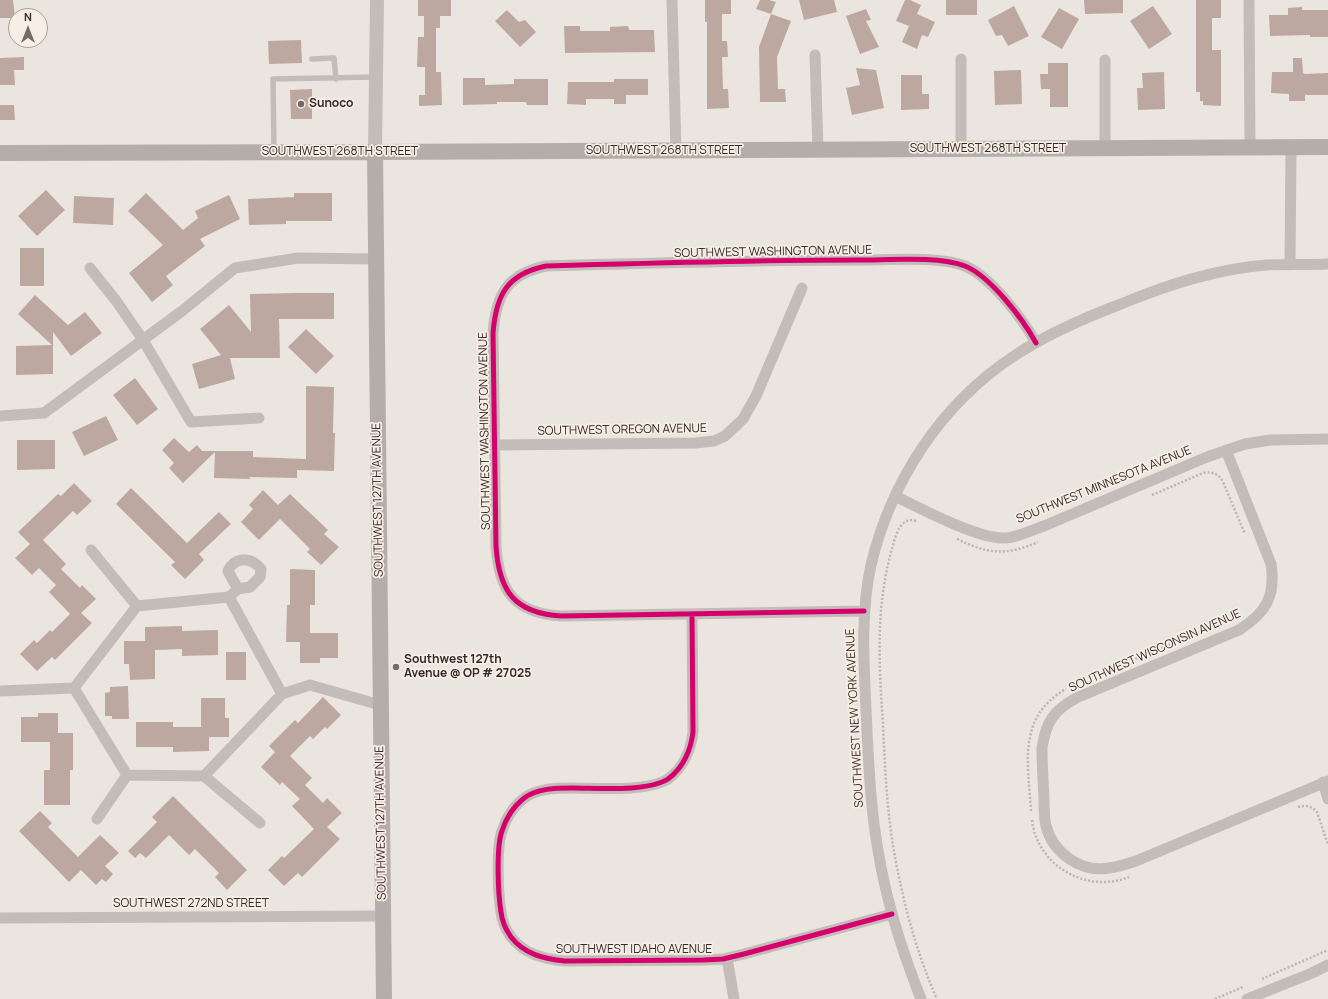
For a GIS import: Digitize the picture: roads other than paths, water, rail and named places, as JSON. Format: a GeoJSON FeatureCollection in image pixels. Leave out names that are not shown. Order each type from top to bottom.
{"type":"FeatureCollection","features":[{"type":"Feature","properties":{"kind":"main road","name":"SOUTHWEST 268TH STREET"},"geometry":{"type":"LineString","coordinates":[[0,153],[1328,148]]}},
{"type":"Feature","properties":{"kind":"main road","name":"SOUTHWEST 127TH AVENUE"},"geometry":{"type":"LineString","coordinates":[[375,152],[384,999]]}},
{"type":"Feature","properties":{"kind":"street","name":"SOUTHWEST 127TH AVENUE"},"geometry":{"type":"LineString","coordinates":[[375,152],[377,0]]}},
{"type":"Feature","properties":{"kind":"street"},"geometry":{"type":"LineString","coordinates":[[672,0],[676,151]]}},
{"type":"Feature","properties":{"kind":"street"},"geometry":{"type":"LineString","coordinates":[[1249,0],[1250,148]]}},
{"type":"Feature","properties":{"kind":"street"},"geometry":{"type":"LineString","coordinates":[[815,55],[818,150]]}},
{"type":"Feature","properties":{"kind":"street"},"geometry":{"type":"LineString","coordinates":[[961,59],[961,150]]}},
{"type":"Feature","properties":{"kind":"street"},"geometry":{"type":"LineString","coordinates":[[1105,60],[1105,149]]}},
{"type":"Feature","properties":{"kind":"street"},"geometry":{"type":"LineString","coordinates":[[1290,265],[1291,148]]}},
{"type":"Feature","properties":{"kind":"street"},"geometry":{"type":"LineString","coordinates":[[0,416],[44,413],[182,311],[236,268],[298,258],[376,258]]}},
{"type":"Feature","properties":{"kind":"street","name":"SOUTHWEST WASHINGTON AVENUE"},"geometry":{"type":"LineString","coordinates":[[864,611],[548,616],[525,607],[514,600],[503,584],[497,563],[493,333],[497,303],[503,292],[512,280],[532,269],[565,266],[815,260],[942,261],[966,266],[977,272],[1022,320],[1036,343]]}},
{"type":"Feature","properties":{"kind":"street","name":"SOUTHWEST NEW YORK AVENUE"},"geometry":{"type":"LineString","coordinates":[[921,999],[904,955],[892,914],[877,848],[871,788],[866,704],[864,611],[871,566],[887,514],[915,459],[933,432],[951,410],[991,373],[1014,356],[1073,324],[1179,282],[1206,275],[1266,265],[1328,264]]}},
{"type":"Feature","properties":{"kind":"street"},"geometry":{"type":"LineString","coordinates":[[90,268],[117,302],[143,340],[191,422],[259,418]]}},
{"type":"Feature","properties":{"kind":"street","name":"SOUTHWEST OREGON AVENUE"},"geometry":{"type":"LineString","coordinates":[[495,445],[695,443],[714,441],[725,436],[736,427],[750,409],[802,288]]}},
{"type":"Feature","properties":{"kind":"street","name":"SOUTHWEST MINNESOTA AVENUE"},"geometry":{"type":"LineString","coordinates":[[895,496],[966,529],[994,537],[1006,538],[1044,526],[1226,450],[1245,444],[1264,440],[1328,439]]}},
{"type":"Feature","properties":{"kind":"street","name":"SOUTHWEST WISCONSIN AVENUE"},"geometry":{"type":"LineString","coordinates":[[1226,450],[1271,564],[1273,574],[1272,589],[1266,606],[1252,622],[1239,630],[1076,698],[1063,706],[1055,714],[1048,725],[1042,748],[1046,825],[1054,843],[1070,860],[1081,866],[1109,869],[1136,861],[1326,781]]}},
{"type":"Feature","properties":{"kind":"street"},"geometry":{"type":"LineString","coordinates":[[91,550],[137,606]]}},
{"type":"Feature","properties":{"kind":"street"},"geometry":{"type":"LineString","coordinates":[[74,688],[137,606],[229,597],[238,589]]}},
{"type":"Feature","properties":{"kind":"street"},"geometry":{"type":"LineString","coordinates":[[229,597],[282,694]]}},
{"type":"Feature","properties":{"kind":"street","name":"SOUTHWEST IDAHO AVENUE"},"geometry":{"type":"LineString","coordinates":[[692,614],[693,732],[692,743],[687,756],[679,768],[667,779],[652,785],[633,787],[562,788],[541,791],[525,798],[515,806],[506,818],[501,832],[499,860],[501,913],[504,925],[511,937],[519,946],[535,955],[549,960],[704,960],[727,958],[892,914]]}},
{"type":"Feature","properties":{"kind":"street"},"geometry":{"type":"LineString","coordinates":[[204,776],[282,694],[310,685],[380,705]]}},
{"type":"Feature","properties":{"kind":"street"},"geometry":{"type":"LineString","coordinates":[[0,691],[74,688]]}},
{"type":"Feature","properties":{"kind":"street"},"geometry":{"type":"LineString","coordinates":[[74,688],[127,775]]}},
{"type":"Feature","properties":{"kind":"street"},"geometry":{"type":"LineString","coordinates":[[127,775],[204,776],[260,823]]}},
{"type":"Feature","properties":{"kind":"street"},"geometry":{"type":"LineString","coordinates":[[97,819],[127,775]]}},
{"type":"Feature","properties":{"kind":"street"},"geometry":{"type":"LineString","coordinates":[[1326,781],[1328,799]]}},
{"type":"Feature","properties":{"kind":"street","name":"SOUTHWEST 272ND STREET"},"geometry":{"type":"LineString","coordinates":[[0,918],[382,916]]}},
{"type":"Feature","properties":{"kind":"street"},"geometry":{"type":"LineString","coordinates":[[727,958],[734,999]]}},
{"type":"Feature","properties":{"kind":"street"},"geometry":{"type":"LineString","coordinates":[[1247,999],[1328,965]]}},
{"type":"Feature","properties":{"kind":"lane"},"geometry":{"type":"LineString","coordinates":[[312,59],[334,58],[336,79]]}},
{"type":"Feature","properties":{"kind":"lane"},"geometry":{"type":"LineString","coordinates":[[274,152],[273,79],[336,79],[376,77]]}},
{"type":"Feature","properties":{"kind":"place","name":"Sunoco"},"geometry":{"type":"Point","coordinates":[301,104]}},
{"type":"Feature","properties":{"kind":"place","name":"Southwest 127th Avenue @ OP # 27025"},"geometry":{"type":"Point","coordinates":[396,667]}}]}
